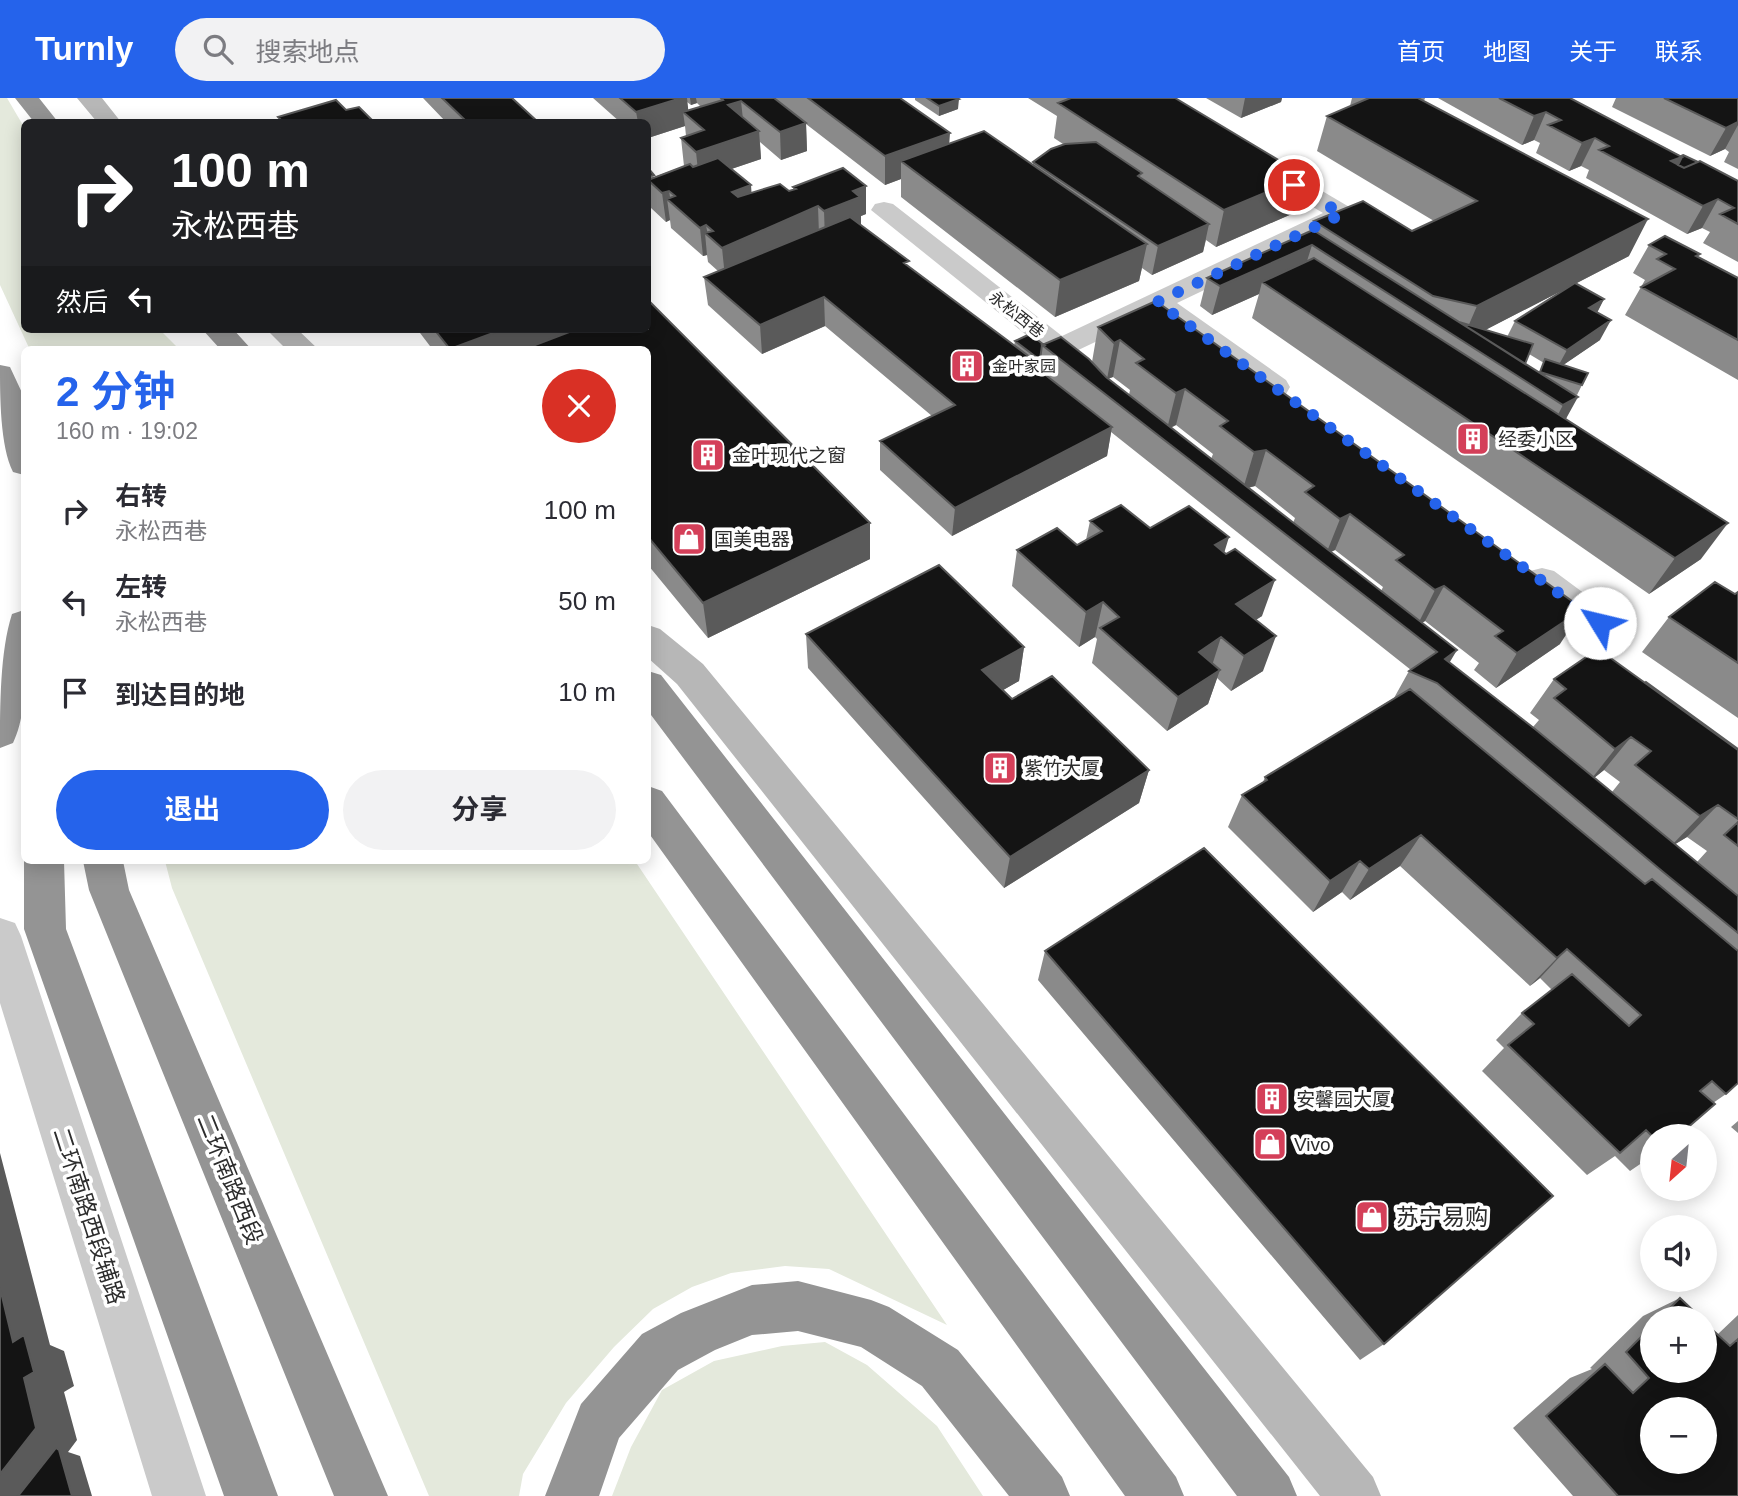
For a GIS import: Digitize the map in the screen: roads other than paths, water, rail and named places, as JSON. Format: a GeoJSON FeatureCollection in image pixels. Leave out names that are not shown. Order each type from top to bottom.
{"type":"FeatureCollection","features":[{"type":"Feature","properties":{"kind":"highway"},"geometry":{"type":"LineString","coordinates":[[27,98],[44,119]]}},
{"type":"Feature","properties":{"kind":"highway"},"geometry":{"type":"LineString","coordinates":[[220,333],[234,346]]}},
{"type":"Feature","properties":{"kind":"highway"},"geometry":{"type":"LineString","coordinates":[[0,374],[13,405],[21,449]]}},
{"type":"Feature","properties":{"kind":"highway"},"geometry":{"type":"LineString","coordinates":[[0,733],[21,637]]}},
{"type":"Feature","properties":{"kind":"highway"},"geometry":{"type":"LineString","coordinates":[[652,690],[1269,1496]]}},
{"type":"Feature","properties":{"kind":"highway"},"geometry":{"type":"LineString","coordinates":[[651,806],[1157,1496]]}},
{"type":"Feature","properties":{"kind":"highway"},"geometry":{"type":"LineString","coordinates":[[44,864],[45,929],[251,1496]]}},
{"type":"Feature","properties":{"kind":"highway","name":"二环南路西段"},"geometry":{"type":"LineString","coordinates":[[106,876],[360,1496]]}},
{"type":"Feature","properties":{"kind":"highway"},"geometry":{"type":"LineString","coordinates":[[572,1496],[598,1422],[660,1352],[699,1331],[752,1310],[798,1306],[872,1325],[940,1368],[1043,1496]]}},
{"type":"Feature","properties":{"kind":"street"},"geometry":{"type":"LineString","coordinates":[[72,98],[77,119]]}},
{"type":"Feature","properties":{"kind":"street"},"geometry":{"type":"LineString","coordinates":[[89,98],[106,119]]}},
{"type":"Feature","properties":{"kind":"street","name":"永松西巷"},"geometry":{"type":"LineString","coordinates":[[884,210],[1060,348],[1342,214],[1234,149]]}},
{"type":"Feature","properties":{"kind":"street"},"geometry":{"type":"LineString","coordinates":[[1157,302],[1301,406]]}},
{"type":"Feature","properties":{"kind":"street"},"geometry":{"type":"LineString","coordinates":[[286,333],[300,346]]}},
{"type":"Feature","properties":{"kind":"street"},"geometry":{"type":"LineString","coordinates":[[1522,567],[1600,623]]}},
{"type":"Feature","properties":{"kind":"street"},"geometry":{"type":"LineString","coordinates":[[651,641],[690,674],[1354,1496]]}},
{"type":"Feature","properties":{"kind":"street","name":"二环南路西段辅路"},"geometry":{"type":"LineString","coordinates":[[0,936],[179,1496]]}},
{"type":"Feature","properties":{"kind":"place","name":"金叶家园"},"geometry":{"type":"Point","coordinates":[967,366]}},
{"type":"Feature","properties":{"kind":"place","name":"经委小区"},"geometry":{"type":"Point","coordinates":[1473,439]}},
{"type":"Feature","properties":{"kind":"place","name":"金叶现代之窗"},"geometry":{"type":"Point","coordinates":[708,455]}},
{"type":"Feature","properties":{"kind":"place","name":"国美电器"},"geometry":{"type":"Point","coordinates":[689,539]}},
{"type":"Feature","properties":{"kind":"place","name":"紫竹大厦"},"geometry":{"type":"Point","coordinates":[1000,768]}},
{"type":"Feature","properties":{"kind":"place","name":"安馨园大厦"},"geometry":{"type":"Point","coordinates":[1272,1099]}},
{"type":"Feature","properties":{"kind":"place","name":"Vivo"},"geometry":{"type":"Point","coordinates":[1270,1144]}},
{"type":"Feature","properties":{"kind":"place","name":"苏宁易购"},"geometry":{"type":"Point","coordinates":[1372,1217]}}]}
